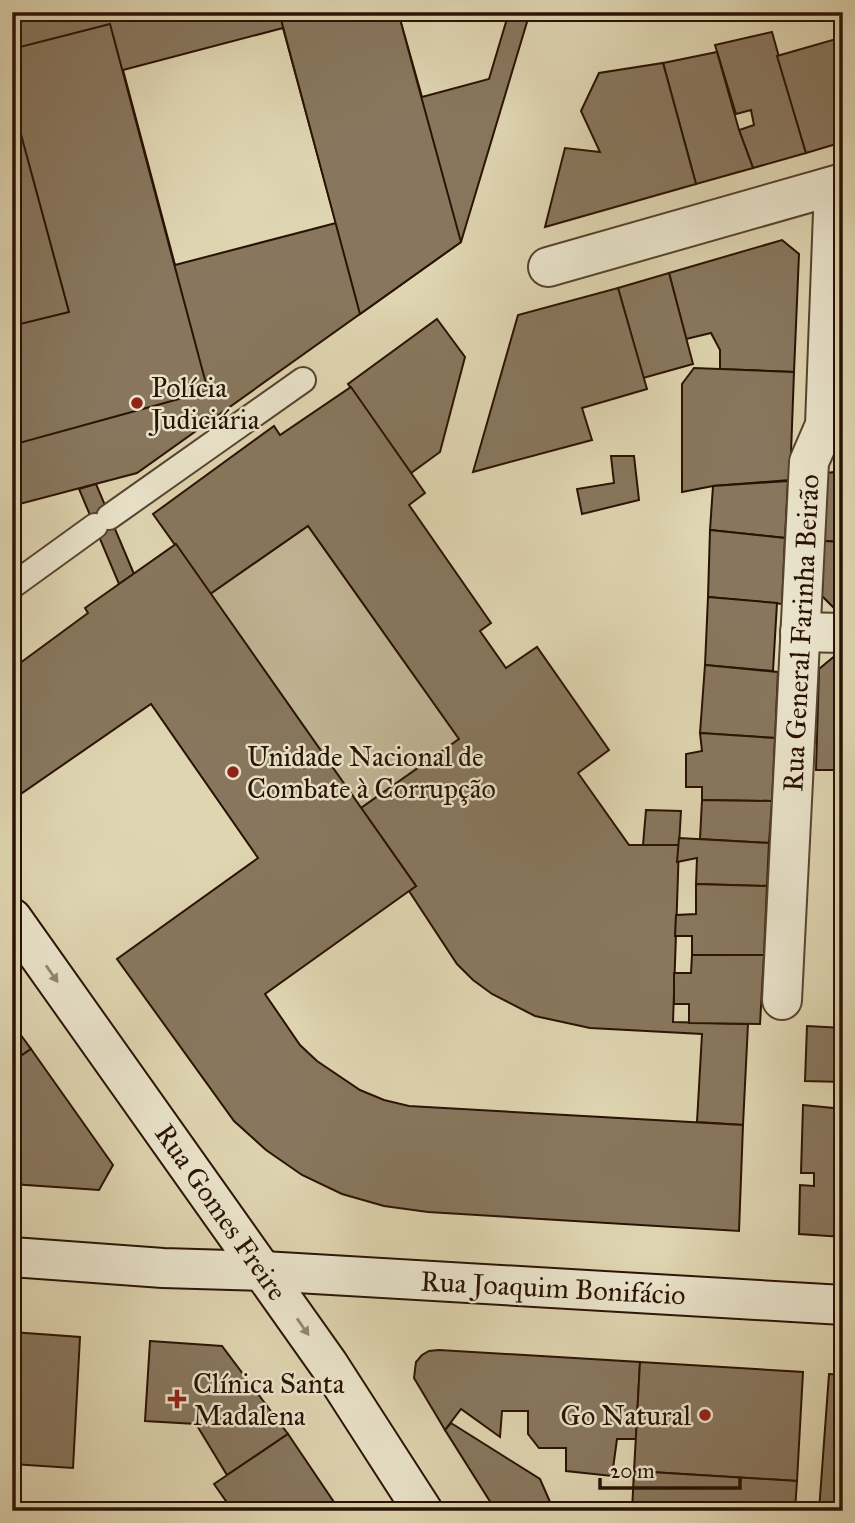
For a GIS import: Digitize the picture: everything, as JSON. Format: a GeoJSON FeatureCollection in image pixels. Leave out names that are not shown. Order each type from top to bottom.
{"type":"FeatureCollection","features":[{"type":"Feature","properties":{"kind":"street"},"geometry":{"type":"LineString","coordinates":[[548,267],[839,184]]}},
{"type":"Feature","properties":{"kind":"street","name":"Rua General Farinha Beirão"},"geometry":{"type":"LineString","coordinates":[[782,1000],[809,462],[825,425],[839,184]]}},
{"type":"Feature","properties":{"kind":"street"},"geometry":{"type":"LineString","coordinates":[[800,632],[843,634]]}},
{"type":"Feature","properties":{"kind":"street","name":"Rua Gomes Freire"},"geometry":{"type":"LineString","coordinates":[[12,918],[350,1395],[423,1511]]}},
{"type":"Feature","properties":{"kind":"street","name":"Rua Joaquim Bonifácio"},"geometry":{"type":"LineString","coordinates":[[12,1257],[163,1268],[263,1271],[843,1305]]}},
{"type":"Feature","properties":{"kind":"lane"},"geometry":{"type":"LineString","coordinates":[[12,586],[303,380]]}},
{"type":"Feature","properties":{"kind":"shaded area"},"geometry":{"type":"Polygon","coordinates":[[[308,526],[459,739],[361,808],[210,594],[308,526]]]}},
{"type":"Feature","properties":{"kind":"building"},"geometry":{"type":"Polygon","coordinates":[[[12,12],[398,12],[422,97],[489,79],[509,12],[530,12],[461,242],[137,473],[12,506],[12,12]],[[283,28],[123,70],[175,265],[336,223],[283,28]]]}},
{"type":"Feature","properties":{"kind":"building"},"geometry":{"type":"Polygon","coordinates":[[[279,12],[398,12],[461,242],[360,314],[279,12]]]}},
{"type":"Feature","properties":{"kind":"building"},"geometry":{"type":"Polygon","coordinates":[[[110,24],[208,391],[12,445],[12,326],[69,312],[12,101],[12,49],[110,24]]]}},
{"type":"Feature","properties":{"kind":"building"},"geometry":{"type":"Polygon","coordinates":[[[772,32],[806,153],[753,168],[739,130],[754,125],[751,110],[736,114],[715,45],[772,32]]]}},
{"type":"Feature","properties":{"kind":"building"},"geometry":{"type":"Polygon","coordinates":[[[843,37],[843,142],[806,153],[777,56],[843,37]]]}},
{"type":"Feature","properties":{"kind":"building"},"geometry":{"type":"Polygon","coordinates":[[[717,52],[739,130],[753,168],[696,184],[663,63],[717,52]]]}},
{"type":"Feature","properties":{"kind":"building"},"geometry":{"type":"Polygon","coordinates":[[[663,63],[696,184],[545,227],[565,148],[600,152],[581,111],[599,73],[663,63]]]}},
{"type":"Feature","properties":{"kind":"building"},"geometry":{"type":"Polygon","coordinates":[[[782,240],[799,254],[794,372],[720,369],[720,350],[711,333],[686,339],[669,273],[782,240]]]}},
{"type":"Feature","properties":{"kind":"building"},"geometry":{"type":"Polygon","coordinates":[[[669,273],[693,364],[643,378],[618,288],[669,273]]]}},
{"type":"Feature","properties":{"kind":"building"},"geometry":{"type":"Polygon","coordinates":[[[618,288],[647,389],[582,408],[592,440],[473,472],[518,315],[618,288]]]}},
{"type":"Feature","properties":{"kind":"building"},"geometry":{"type":"Polygon","coordinates":[[[437,319],[465,357],[440,452],[411,473],[348,384],[437,319]]]}},
{"type":"Feature","properties":{"kind":"building"},"geometry":{"type":"Polygon","coordinates":[[[694,368],[794,372],[790,480],[713,486],[682,492],[682,384],[694,368]]]}},
{"type":"Feature","properties":{"kind":"building"},"geometry":{"type":"Polygon","coordinates":[[[351,387],[425,493],[409,505],[491,623],[480,631],[506,668],[537,647],[609,750],[578,773],[629,845],[679,845],[673,1022],[748,1024],[743,1125],[697,1122],[702,1034],[590,1028],[535,1016],[492,994],[457,964],[409,891],[416,886],[361,808],[459,739],[308,526],[210,594],[153,514],[274,426],[280,435],[351,387]]]}},
{"type":"Feature","properties":{"kind":"building"},"geometry":{"type":"Polygon","coordinates":[[[611,456],[634,456],[639,500],[582,514],[577,489],[614,483],[611,456]]]}},
{"type":"Feature","properties":{"kind":"building"},"geometry":{"type":"Polygon","coordinates":[[[843,471],[843,542],[824,541],[827,473],[843,471]]]}},
{"type":"Feature","properties":{"kind":"building"},"geometry":{"type":"Polygon","coordinates":[[[788,481],[785,538],[710,530],[713,486],[788,481]]]}},
{"type":"Feature","properties":{"kind":"building"},"geometry":{"type":"Polygon","coordinates":[[[96,484],[134,574],[119,584],[79,489],[96,484]]]}},
{"type":"Feature","properties":{"kind":"building"},"geometry":{"type":"Polygon","coordinates":[[[710,530],[785,538],[782,604],[708,597],[710,530]]]}},
{"type":"Feature","properties":{"kind":"building"},"geometry":{"type":"Polygon","coordinates":[[[824,541],[843,542],[843,614],[822,596],[824,541]]]}},
{"type":"Feature","properties":{"kind":"building"},"geometry":{"type":"Polygon","coordinates":[[[176,544],[416,886],[265,994],[300,1045],[317,1061],[360,1090],[409,1106],[743,1125],[739,1231],[428,1212],[384,1206],[342,1194],[302,1175],[266,1150],[234,1121],[117,959],[258,858],[151,704],[12,800],[12,669],[88,613],[85,608],[176,544]]]}},
{"type":"Feature","properties":{"kind":"building"},"geometry":{"type":"Polygon","coordinates":[[[708,597],[777,603],[773,671],[705,665],[708,597]]]}},
{"type":"Feature","properties":{"kind":"building"},"geometry":{"type":"Polygon","coordinates":[[[837,654],[843,655],[843,770],[816,770],[819,669],[837,654]]]}},
{"type":"Feature","properties":{"kind":"building"},"geometry":{"type":"Polygon","coordinates":[[[705,665],[778,672],[775,738],[700,733],[705,665]]]}},
{"type":"Feature","properties":{"kind":"building"},"geometry":{"type":"Polygon","coordinates":[[[700,733],[775,738],[772,801],[702,800],[702,787],[686,787],[686,754],[702,751],[700,733]]]}},
{"type":"Feature","properties":{"kind":"building"},"geometry":{"type":"Polygon","coordinates":[[[702,800],[772,801],[769,843],[700,839],[702,800]]]}},
{"type":"Feature","properties":{"kind":"building"},"geometry":{"type":"Polygon","coordinates":[[[646,810],[681,811],[679,845],[643,845],[646,810]]]}},
{"type":"Feature","properties":{"kind":"building"},"geometry":{"type":"Polygon","coordinates":[[[843,824],[843,869],[839,869],[843,824]]]}},
{"type":"Feature","properties":{"kind":"building"},"geometry":{"type":"Polygon","coordinates":[[[679,838],[769,843],[767,886],[696,884],[697,858],[677,862],[679,838]]]}},
{"type":"Feature","properties":{"kind":"building"},"geometry":{"type":"Polygon","coordinates":[[[839,869],[843,869],[843,918],[839,918],[839,869]]]}},
{"type":"Feature","properties":{"kind":"building"},"geometry":{"type":"Polygon","coordinates":[[[696,884],[767,886],[764,955],[692,955],[692,936],[675,936],[676,915],[696,914],[696,884]]]}},
{"type":"Feature","properties":{"kind":"building"},"geometry":{"type":"Polygon","coordinates":[[[839,918],[843,918],[843,959],[838,959],[839,918]]]}},
{"type":"Feature","properties":{"kind":"building"},"geometry":{"type":"Polygon","coordinates":[[[692,955],[764,955],[760,1024],[689,1023],[689,1004],[674,1004],[674,973],[691,973],[692,955]]]}},
{"type":"Feature","properties":{"kind":"building"},"geometry":{"type":"Polygon","coordinates":[[[838,959],[843,959],[843,1028],[836,1027],[838,959]]]}},
{"type":"Feature","properties":{"kind":"building"},"geometry":{"type":"Polygon","coordinates":[[[12,1023],[31,1049],[12,1062],[12,1023]]]}},
{"type":"Feature","properties":{"kind":"building"},"geometry":{"type":"Polygon","coordinates":[[[807,1026],[843,1028],[843,1082],[805,1081],[807,1026]]]}},
{"type":"Feature","properties":{"kind":"building"},"geometry":{"type":"Polygon","coordinates":[[[31,1049],[113,1165],[99,1190],[12,1184],[12,1062],[31,1049]]]}},
{"type":"Feature","properties":{"kind":"building"},"geometry":{"type":"Polygon","coordinates":[[[803,1105],[843,1109],[843,1237],[799,1234],[800,1185],[814,1186],[814,1173],[801,1173],[803,1105]]]}},
{"type":"Feature","properties":{"kind":"building"},"geometry":{"type":"Polygon","coordinates":[[[12,1332],[80,1337],[73,1468],[12,1464],[12,1332]]]}},
{"type":"Feature","properties":{"kind":"building"},"geometry":{"type":"Polygon","coordinates":[[[150,1341],[222,1346],[288,1434],[227,1475],[196,1424],[145,1421],[150,1341]]]}},
{"type":"Feature","properties":{"kind":"building"},"geometry":{"type":"Polygon","coordinates":[[[439,1350],[640,1362],[636,1439],[617,1439],[612,1476],[566,1471],[566,1448],[539,1448],[528,1434],[528,1411],[502,1411],[500,1437],[461,1409],[445,1430],[414,1378],[416,1362],[422,1355],[439,1350]]]}},
{"type":"Feature","properties":{"kind":"building"},"geometry":{"type":"Polygon","coordinates":[[[640,1362],[803,1372],[797,1481],[634,1471],[640,1362]]]}},
{"type":"Feature","properties":{"kind":"building"},"geometry":{"type":"Polygon","coordinates":[[[829,1374],[843,1375],[843,1511],[819,1511],[829,1374]]]}},
{"type":"Feature","properties":{"kind":"building"},"geometry":{"type":"Polygon","coordinates":[[[451,1423],[540,1479],[554,1511],[496,1511],[445,1430],[451,1423]]]}},
{"type":"Feature","properties":{"kind":"building"},"geometry":{"type":"Polygon","coordinates":[[[288,1434],[340,1511],[233,1511],[214,1484],[288,1434]]]}},
{"type":"Feature","properties":{"kind":"building"},"geometry":{"type":"Polygon","coordinates":[[[634,1471],[797,1481],[795,1511],[632,1511],[634,1471]]]}},
{"type":"Feature","properties":{"kind":"building"},"geometry":{"type":"Polygon","coordinates":[[[226,1501],[233,1511],[211,1511],[226,1501]]]}},
{"type":"Feature","properties":{"kind":"place","name":"Polícia Judiciária"},"geometry":{"type":"Point","coordinates":[137,403]}},
{"type":"Feature","properties":{"kind":"place","name":"Unidade Nacional de Combate à Corrupção"},"geometry":{"type":"Point","coordinates":[233,772]}},
{"type":"Feature","properties":{"kind":"place","name":"Clínica Santa Madalena"},"geometry":{"type":"Point","coordinates":[177,1399]}},
{"type":"Feature","properties":{"kind":"place","name":"Go Natural"},"geometry":{"type":"Point","coordinates":[705,1415]}}]}
